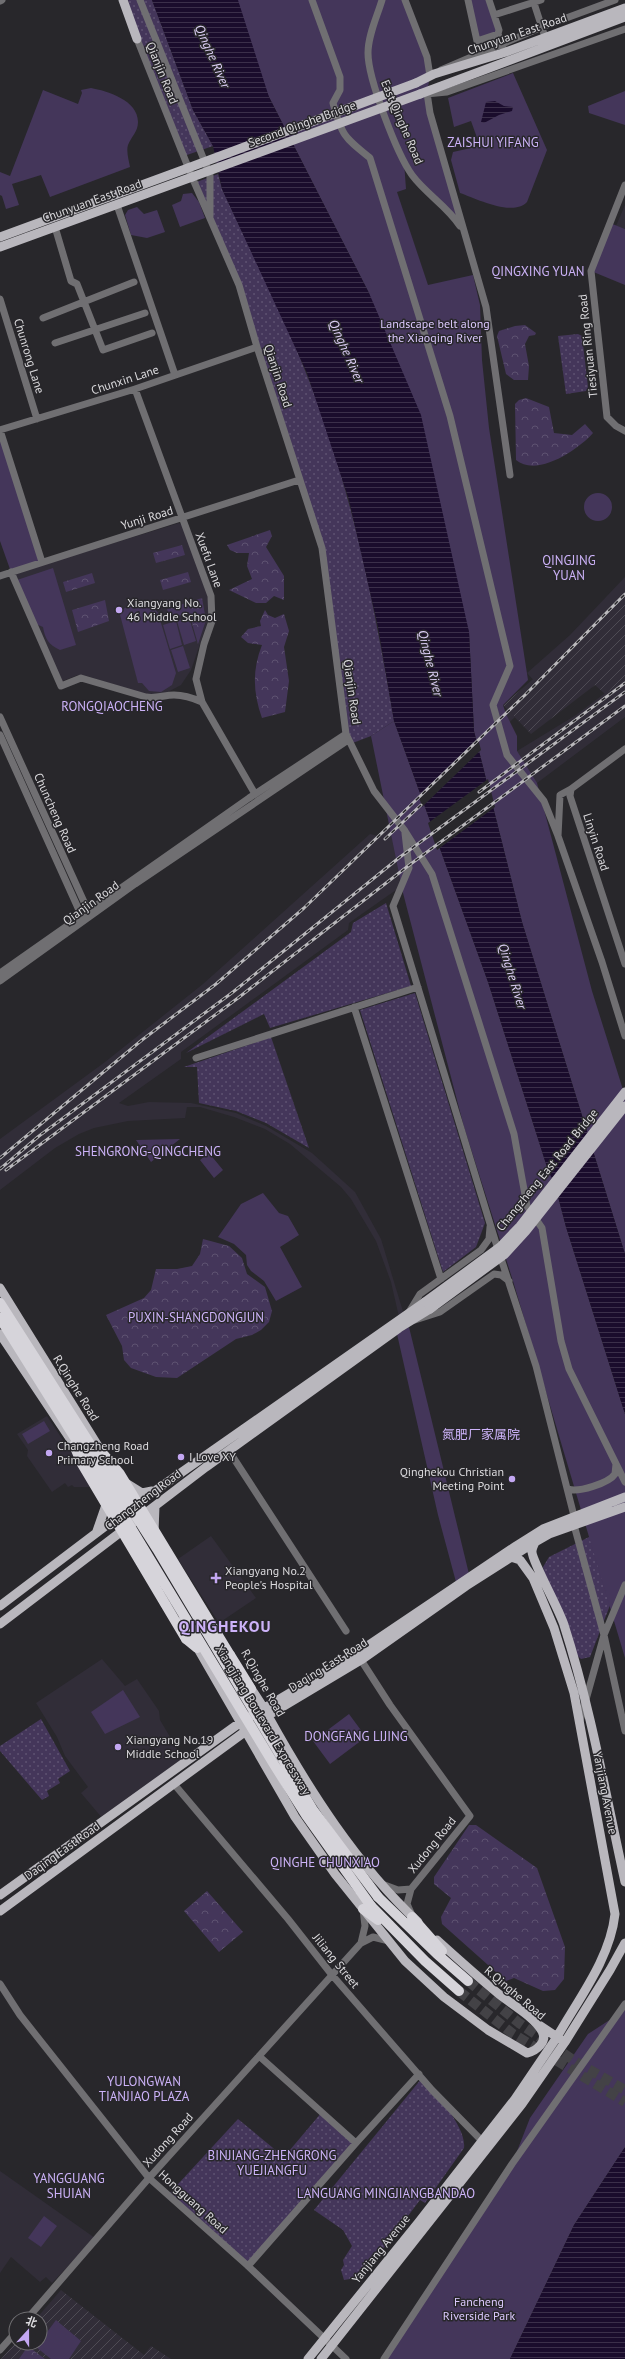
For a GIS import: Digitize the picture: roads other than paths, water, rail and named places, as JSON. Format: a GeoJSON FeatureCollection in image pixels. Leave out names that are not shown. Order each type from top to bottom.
{"type":"FeatureCollection","features":[{"type":"Feature","properties":{"kind":"highway","name":"Xiangjiang Boulevard Expressway"},"geometry":{"type":"LineString","coordinates":[[0,1303],[161,1556],[313,1810],[378,1897],[437,1954],[468,1981],[412,1917]]}},
{"type":"Feature","properties":{"kind":"highway","name":"Xiangjiang Boulevard Expressway"},"geometry":{"type":"LineString","coordinates":[[0,1318],[123,1514],[294,1797],[367,1908],[402,1937],[425,1961],[460,1990]]}},
{"type":"Feature","properties":{"kind":"highway"},"geometry":{"type":"LineString","coordinates":[[42,1367],[58,1385],[94,1443],[120,1474],[251,1689]]}},
{"type":"Feature","properties":{"kind":"highway"},"geometry":{"type":"LineString","coordinates":[[33,1372],[71,1437],[82,1464],[186,1639],[197,1648]]}},
{"type":"Feature","properties":{"kind":"main road"},"geometry":{"type":"LineString","coordinates":[[123,0],[137,39]]}},
{"type":"Feature","properties":{"kind":"main road"},"geometry":{"type":"LineString","coordinates":[[128,0],[137,39]]}},
{"type":"Feature","properties":{"kind":"main road","name":"Chunyuan East Road"},"geometry":{"type":"LineString","coordinates":[[416,83],[432,75],[506,52],[577,26],[624,11]]}},
{"type":"Feature","properties":{"kind":"main road","name":"Chunyuan East Road"},"geometry":{"type":"LineString","coordinates":[[424,94],[624,11]]}},
{"type":"Feature","properties":{"kind":"main road","name":"Second Qinghe Bridge"},"geometry":{"type":"LineString","coordinates":[[188,168],[416,83]]}},
{"type":"Feature","properties":{"kind":"main road","name":"Second Qinghe Bridge"},"geometry":{"type":"LineString","coordinates":[[192,177],[424,94]]}},
{"type":"Feature","properties":{"kind":"main road","name":"Chunyuan East Road"},"geometry":{"type":"LineString","coordinates":[[0,237],[188,168]]}},
{"type":"Feature","properties":{"kind":"main road","name":"Chunyuan East Road"},"geometry":{"type":"LineString","coordinates":[[0,247],[192,177]]}},
{"type":"Feature","properties":{"kind":"main road","name":"Changzheng East Road Bridge"},"geometry":{"type":"LineString","coordinates":[[428,1305],[500,1247],[520,1226],[625,1092]]}},
{"type":"Feature","properties":{"kind":"main road","name":"Changzheng East Road Bridge"},"geometry":{"type":"LineString","coordinates":[[428,1305],[505,1254],[526,1231],[625,1106]]}},
{"type":"Feature","properties":{"kind":"main road","name":"R.Qinghe Road"},"geometry":{"type":"LineString","coordinates":[[0,1288],[117,1476],[222,1636],[251,1689],[315,1794],[379,1883],[412,1917],[469,1969],[532,2021],[542,2032],[544,2038],[540,2046],[534,2052],[527,2053],[514,2046],[488,2030],[444,1997],[405,1961],[389,1941],[367,1908],[336,1874],[290,1809],[197,1648],[142,1548],[0,1334]]}},
{"type":"Feature","properties":{"kind":"main road"},"geometry":{"type":"LineString","coordinates":[[407,1317],[428,1305]]}},
{"type":"Feature","properties":{"kind":"main road","name":"Changzheng Road"},"geometry":{"type":"LineString","coordinates":[[0,1624],[229,1451],[399,1328],[407,1317]]}},
{"type":"Feature","properties":{"kind":"main road","name":"Changzheng Road"},"geometry":{"type":"LineString","coordinates":[[0,1606],[152,1491],[407,1317]]}},
{"type":"Feature","properties":{"kind":"main road"},"geometry":{"type":"LineString","coordinates":[[117,1476],[133,1489],[142,1492],[152,1491]]}},
{"type":"Feature","properties":{"kind":"main road"},"geometry":{"type":"LineString","coordinates":[[96,1533],[101,1524],[106,1504],[99,1485]]}},
{"type":"Feature","properties":{"kind":"main road"},"geometry":{"type":"LineString","coordinates":[[576,1519],[625,1497]]}},
{"type":"Feature","properties":{"kind":"main road"},"geometry":{"type":"LineString","coordinates":[[154,1534],[155,1506]]}},
{"type":"Feature","properties":{"kind":"main road"},"geometry":{"type":"LineString","coordinates":[[576,1519],[625,1507]]}},
{"type":"Feature","properties":{"kind":"main road","name":"Daqing East Road"},"geometry":{"type":"LineString","coordinates":[[0,1895],[240,1722],[266,1712],[361,1660],[466,1586],[535,1542],[576,1519]]}},
{"type":"Feature","properties":{"kind":"main road","name":"Daqing East Road"},"geometry":{"type":"LineString","coordinates":[[0,1911],[246,1731],[266,1712],[543,1529],[576,1519]]}},
{"type":"Feature","properties":{"kind":"main road"},"geometry":{"type":"LineString","coordinates":[[114,1537],[125,1537],[142,1548]]}},
{"type":"Feature","properties":{"kind":"main road","name":"Yanjiang Avenue"},"geometry":{"type":"LineString","coordinates":[[535,1542],[532,1551],[534,1562],[542,1574],[564,1624],[585,1702],[625,1882]]}},
{"type":"Feature","properties":{"kind":"main road","name":"Yanjiang Avenue"},"geometry":{"type":"LineString","coordinates":[[308,2359],[484,2143],[548,2069],[561,2039],[601,1960],[614,1928],[615,1914],[574,1693],[554,1628],[533,1578],[520,1560],[511,1557]]}},
{"type":"Feature","properties":{"kind":"main road"},"geometry":{"type":"LineString","coordinates":[[290,1809],[291,1800],[296,1791],[306,1790],[315,1794]]}},
{"type":"Feature","properties":{"kind":"main road","name":"Yanjiang Avenue"},"geometry":{"type":"LineString","coordinates":[[321,2359],[484,2143],[539,2063],[561,2039],[610,1970],[625,1943]]}},
{"type":"Feature","properties":{"kind":"main road"},"geometry":{"type":"LineString","coordinates":[[532,2021],[561,2039]]}},
{"type":"Feature","properties":{"kind":"main road"},"geometry":{"type":"LineString","coordinates":[[514,2046],[548,2069]]}},
{"type":"Feature","properties":{"kind":"street"},"geometry":{"type":"LineString","coordinates":[[140,0],[210,175],[210,218]]}},
{"type":"Feature","properties":{"kind":"street"},"geometry":{"type":"LineString","coordinates":[[312,0],[340,77],[340,90],[333,104],[340,130],[349,141],[370,158],[450,416],[510,666],[493,705],[507,755],[544,801],[558,836],[602,962],[625,1036]]}},
{"type":"Feature","properties":{"kind":"street","name":"East Qinghe Road"},"geometry":{"type":"LineString","coordinates":[[382,0],[369,47],[369,69],[404,161],[413,175],[454,218],[465,234]]}},
{"type":"Feature","properties":{"kind":"street"},"geometry":{"type":"LineString","coordinates":[[405,0],[427,57],[432,75],[446,66],[501,43],[615,0]]}},
{"type":"Feature","properties":{"kind":"street"},"geometry":{"type":"LineString","coordinates":[[468,0],[477,41],[498,34]]}},
{"type":"Feature","properties":{"kind":"street"},"geometry":{"type":"LineString","coordinates":[[489,0],[499,30],[498,34],[506,52]]}},
{"type":"Feature","properties":{"kind":"street"},"geometry":{"type":"LineString","coordinates":[[618,0],[624,11]]}},
{"type":"Feature","properties":{"kind":"street"},"geometry":{"type":"LineString","coordinates":[[494,14],[536,1],[545,38]]}},
{"type":"Feature","properties":{"kind":"street"},"geometry":{"type":"LineString","coordinates":[[572,15],[577,26]]}},
{"type":"Feature","properties":{"kind":"street"},"geometry":{"type":"LineString","coordinates":[[424,94],[448,92],[625,29]]}},
{"type":"Feature","properties":{"kind":"street","name":"Qianjin Road"},"geometry":{"type":"LineString","coordinates":[[0,981],[82,919],[255,794],[347,737],[322,548],[257,347],[239,284],[188,168],[137,39]]}},
{"type":"Feature","properties":{"kind":"street","name":"East Qinghe Road"},"geometry":{"type":"LineString","coordinates":[[424,94],[486,307],[510,475]]}},
{"type":"Feature","properties":{"kind":"street","name":"Tiesiyuan Ring Road"},"geometry":{"type":"LineString","coordinates":[[625,185],[591,272],[608,418],[616,426],[625,430]]}},
{"type":"Feature","properties":{"kind":"street"},"geometry":{"type":"LineString","coordinates":[[435,198],[441,200],[448,198],[451,193],[450,186]]}},
{"type":"Feature","properties":{"kind":"street"},"geometry":{"type":"LineString","coordinates":[[117,205],[175,375]]}},
{"type":"Feature","properties":{"kind":"street"},"geometry":{"type":"LineString","coordinates":[[55,227],[71,281],[77,284],[103,350],[152,333]]}},
{"type":"Feature","properties":{"kind":"street"},"geometry":{"type":"LineString","coordinates":[[43,318],[134,282]]}},
{"type":"Feature","properties":{"kind":"street","name":"Chunrong Lane"},"geometry":{"type":"LineString","coordinates":[[0,299],[37,419]]}},
{"type":"Feature","properties":{"kind":"street"},"geometry":{"type":"LineString","coordinates":[[55,343],[145,313]]}},
{"type":"Feature","properties":{"kind":"street","name":"Chunxin Lane"},"geometry":{"type":"LineString","coordinates":[[0,430],[135,389],[257,347]]}},
{"type":"Feature","properties":{"kind":"street","name":"Xuefu Lane"},"geometry":{"type":"LineString","coordinates":[[135,389],[211,596],[212,621],[204,644],[196,679],[202,702]]}},
{"type":"Feature","properties":{"kind":"street"},"geometry":{"type":"LineString","coordinates":[[0,430],[42,562]]}},
{"type":"Feature","properties":{"kind":"street","name":"Yunji Road"},"geometry":{"type":"LineString","coordinates":[[0,576],[183,519],[299,480]]}},
{"type":"Feature","properties":{"kind":"street"},"geometry":{"type":"LineString","coordinates":[[12,572],[61,686],[81,678],[146,697],[154,698],[174,695],[192,698],[202,702],[208,708],[255,794]]}},
{"type":"Feature","properties":{"kind":"street","name":"Chuncheng Road"},"geometry":{"type":"LineString","coordinates":[[0,717],[89,914]]}},
{"type":"Feature","properties":{"kind":"street"},"geometry":{"type":"LineString","coordinates":[[344,718],[342,728],[334,744],[352,749]]}},
{"type":"Feature","properties":{"kind":"street","name":"Chuncheng Road"},"geometry":{"type":"LineString","coordinates":[[0,735],[82,919]]}},
{"type":"Feature","properties":{"kind":"street"},"geometry":{"type":"LineString","coordinates":[[347,737],[374,791],[405,831],[432,874],[514,1134],[526,1206],[542,1228],[560,1341],[569,1368],[582,1398],[616,1461],[625,1482]]}},
{"type":"Feature","properties":{"kind":"street","name":"Qianjin Road"},"geometry":{"type":"LineString","coordinates":[[89,914],[334,744]]}},
{"type":"Feature","properties":{"kind":"street"},"geometry":{"type":"LineString","coordinates":[[558,836],[560,796],[625,749]]}},
{"type":"Feature","properties":{"kind":"street","name":"Linyin Road"},"geometry":{"type":"LineString","coordinates":[[571,789],[570,796],[625,964]]}},
{"type":"Feature","properties":{"kind":"street"},"geometry":{"type":"LineString","coordinates":[[405,831],[409,868],[393,906],[536,1366],[570,1501],[576,1519],[625,1731]]}},
{"type":"Feature","properties":{"kind":"street","name":"Qianjin Road"},"geometry":{"type":"LineString","coordinates":[[0,973],[82,919]]}},
{"type":"Feature","properties":{"kind":"street"},"geometry":{"type":"LineString","coordinates":[[196,1058],[418,987]]}},
{"type":"Feature","properties":{"kind":"street"},"geometry":{"type":"LineString","coordinates":[[354,1007],[441,1278]]}},
{"type":"Feature","properties":{"kind":"street"},"geometry":{"type":"LineString","coordinates":[[481,1250],[489,1239],[490,1221]]}},
{"type":"Feature","properties":{"kind":"street"},"geometry":{"type":"LineString","coordinates":[[496,1240],[420,1294],[407,1317],[430,1317],[440,1312],[505,1267]]}},
{"type":"Feature","properties":{"kind":"street"},"geometry":{"type":"LineString","coordinates":[[494,1274],[501,1275],[510,1283]]}},
{"type":"Feature","properties":{"kind":"street"},"geometry":{"type":"LineString","coordinates":[[229,1451],[346,1631]]}},
{"type":"Feature","properties":{"kind":"street"},"geometry":{"type":"LineString","coordinates":[[570,1501],[573,1494],[577,1491],[613,1477],[616,1470],[616,1461]]}},
{"type":"Feature","properties":{"kind":"street"},"geometry":{"type":"LineString","coordinates":[[568,1489],[577,1491]]}},
{"type":"Feature","properties":{"kind":"street"},"geometry":{"type":"LineString","coordinates":[[580,1722],[604,1635],[625,1585]]}},
{"type":"Feature","properties":{"kind":"street","name":"Xudong Road"},"geometry":{"type":"LineString","coordinates":[[361,1660],[390,1705],[470,1816],[411,1889]]}},
{"type":"Feature","properties":{"kind":"street","name":"Jiliang Street"},"geometry":{"type":"LineString","coordinates":[[174,1784],[288,1919],[332,1975],[419,2074],[484,2143]]}},
{"type":"Feature","properties":{"kind":"street"},"geometry":{"type":"LineString","coordinates":[[379,1883],[398,1890],[411,1889],[407,1904],[412,1917]]}},
{"type":"Feature","properties":{"kind":"street"},"geometry":{"type":"LineString","coordinates":[[361,1944],[367,1908]]}},
{"type":"Feature","properties":{"kind":"street"},"geometry":{"type":"LineString","coordinates":[[361,1944],[373,1936],[389,1941]]}},
{"type":"Feature","properties":{"kind":"street","name":"Xudong Road"},"geometry":{"type":"LineString","coordinates":[[34,2311],[149,2178],[361,1944]]}},
{"type":"Feature","properties":{"kind":"street","name":"Hongguang Road"},"geometry":{"type":"LineString","coordinates":[[0,1984],[20,2015],[149,2178],[248,2266],[332,2344],[346,2359]]}},
{"type":"Feature","properties":{"kind":"street"},"geometry":{"type":"LineString","coordinates":[[384,2359],[512,2164],[625,2004]]}},
{"type":"Feature","properties":{"kind":"street"},"geometry":{"type":"LineString","coordinates":[[259,2056],[356,2143]]}},
{"type":"Feature","properties":{"kind":"street"},"geometry":{"type":"LineString","coordinates":[[248,2266],[419,2074]]}},
{"type":"Feature","properties":{"kind":"street"},"geometry":{"type":"LineString","coordinates":[[0,2350],[8,2341]]}},
{"type":"Feature","properties":{"kind":"water","name":"Qinghe River"},"geometry":{"type":"Polygon","coordinates":[[[152,0],[238,0],[269,97],[369,293],[421,415],[469,632],[474,731],[522,922],[625,1254],[625,1414],[566,1227],[556,1189],[546,1164],[488,982],[394,721],[378,627],[349,500],[307,373],[222,189],[213,146],[193,110],[152,0]]]}},
{"type":"Feature","properties":{"kind":"water"},"geometry":{"type":"Polygon","coordinates":[[[495,101],[504,106],[513,107],[512,111],[499,115],[484,123],[481,122],[486,102],[495,101]]]}},
{"type":"Feature","properties":{"kind":"water"},"geometry":{"type":"Polygon","coordinates":[[[625,2147],[625,2359],[510,2359],[574,2225],[625,2147]]]}},
{"type":"Feature","properties":{"kind":"tunnel"},"geometry":{"type":"LineString","coordinates":[[468,1981],[519,2023],[576,2062],[625,2090]]}},
{"type":"Feature","properties":{"kind":"tunnel"},"geometry":{"type":"LineString","coordinates":[[459,1991],[513,2034],[625,2102]]}},
{"type":"Feature","properties":{"kind":"railway"},"geometry":{"type":"LineString","coordinates":[[0,1158],[142,1040],[216,984],[304,908],[525,695],[625,594]]}},
{"type":"Feature","properties":{"kind":"railway"},"geometry":{"type":"LineString","coordinates":[[479,792],[625,683]]}},
{"type":"Feature","properties":{"kind":"railway"},"geometry":{"type":"LineString","coordinates":[[0,1169],[39,1136],[233,992],[400,857],[625,692]]}},
{"type":"Feature","properties":{"kind":"railway"},"geometry":{"type":"LineString","coordinates":[[6,1170],[238,998],[408,866],[625,706]]}},
{"type":"Feature","properties":{"kind":"railway"},"geometry":{"type":"LineString","coordinates":[[385,839],[421,805]]}},
{"type":"Feature","properties":{"kind":"place","name":"Xiangyang No. 46 Middle School"},"geometry":{"type":"Point","coordinates":[119,610]}},
{"type":"Feature","properties":{"kind":"place","name":"Changzheng Road Primary School"},"geometry":{"type":"Point","coordinates":[49,1453]}},
{"type":"Feature","properties":{"kind":"place","name":"I Love XY"},"geometry":{"type":"Point","coordinates":[181,1457]}},
{"type":"Feature","properties":{"kind":"place","name":"Qinghekou Christian Meeting Point"},"geometry":{"type":"Point","coordinates":[512,1479]}},
{"type":"Feature","properties":{"kind":"place","name":"Xiangyang No.2 People's Hospital"},"geometry":{"type":"Point","coordinates":[216,1578]}},
{"type":"Feature","properties":{"kind":"place","name":"Xiangyang No.19 Middle School"},"geometry":{"type":"Point","coordinates":[118,1747]}},
{"type":"Feature","properties":{"kind":"district","name":"ZAISHUI YIFANG"},"geometry":{"type":"Point","coordinates":[493,142]}},
{"type":"Feature","properties":{"kind":"district","name":"QINGXING YUAN"},"geometry":{"type":"Point","coordinates":[538,271]}},
{"type":"Feature","properties":{"kind":"district","name":"QINGJING YUAN"},"geometry":{"type":"Point","coordinates":[569,568]}},
{"type":"Feature","properties":{"kind":"district","name":"RONGQIAOCHENG"},"geometry":{"type":"Point","coordinates":[112,706]}},
{"type":"Feature","properties":{"kind":"district","name":"SHENGRONG-QINGCHENG"},"geometry":{"type":"Point","coordinates":[148,1151]}},
{"type":"Feature","properties":{"kind":"district","name":"PUXIN-SHANGDONGJUN"},"geometry":{"type":"Point","coordinates":[196,1317]}},
{"type":"Feature","properties":{"kind":"district","name":"氮肥厂家属院"},"geometry":{"type":"Point","coordinates":[481,1434]}},
{"type":"Feature","properties":{"kind":"district","name":"QINGHEKOU"},"geometry":{"type":"Point","coordinates":[225,1626]}},
{"type":"Feature","properties":{"kind":"district","name":"DONGFANG LIJING"},"geometry":{"type":"Point","coordinates":[356,1736]}},
{"type":"Feature","properties":{"kind":"district","name":"QINGHE CHUNXIAO"},"geometry":{"type":"Point","coordinates":[325,1862]}},
{"type":"Feature","properties":{"kind":"district","name":"YULONGWAN TIANJIAO PLAZA"},"geometry":{"type":"Point","coordinates":[144,2088]}},
{"type":"Feature","properties":{"kind":"district","name":"BINJIANG-ZHENGRONG YUEJIANGFU"},"geometry":{"type":"Point","coordinates":[272,2162]}},
{"type":"Feature","properties":{"kind":"district","name":"YANGGUANG SHUIAN"},"geometry":{"type":"Point","coordinates":[69,2186]}},
{"type":"Feature","properties":{"kind":"district","name":"LANGUANG MINGJIANGBANDAO"},"geometry":{"type":"Point","coordinates":[386,2193]}},
{"type":"Feature","properties":{"kind":"park label","name":"Landscape belt along the Xiaoqing River"},"geometry":{"type":"Point","coordinates":[435,331]}},
{"type":"Feature","properties":{"kind":"park label","name":"Fancheng Riverside Park"},"geometry":{"type":"Point","coordinates":[479,2309]}}]}
